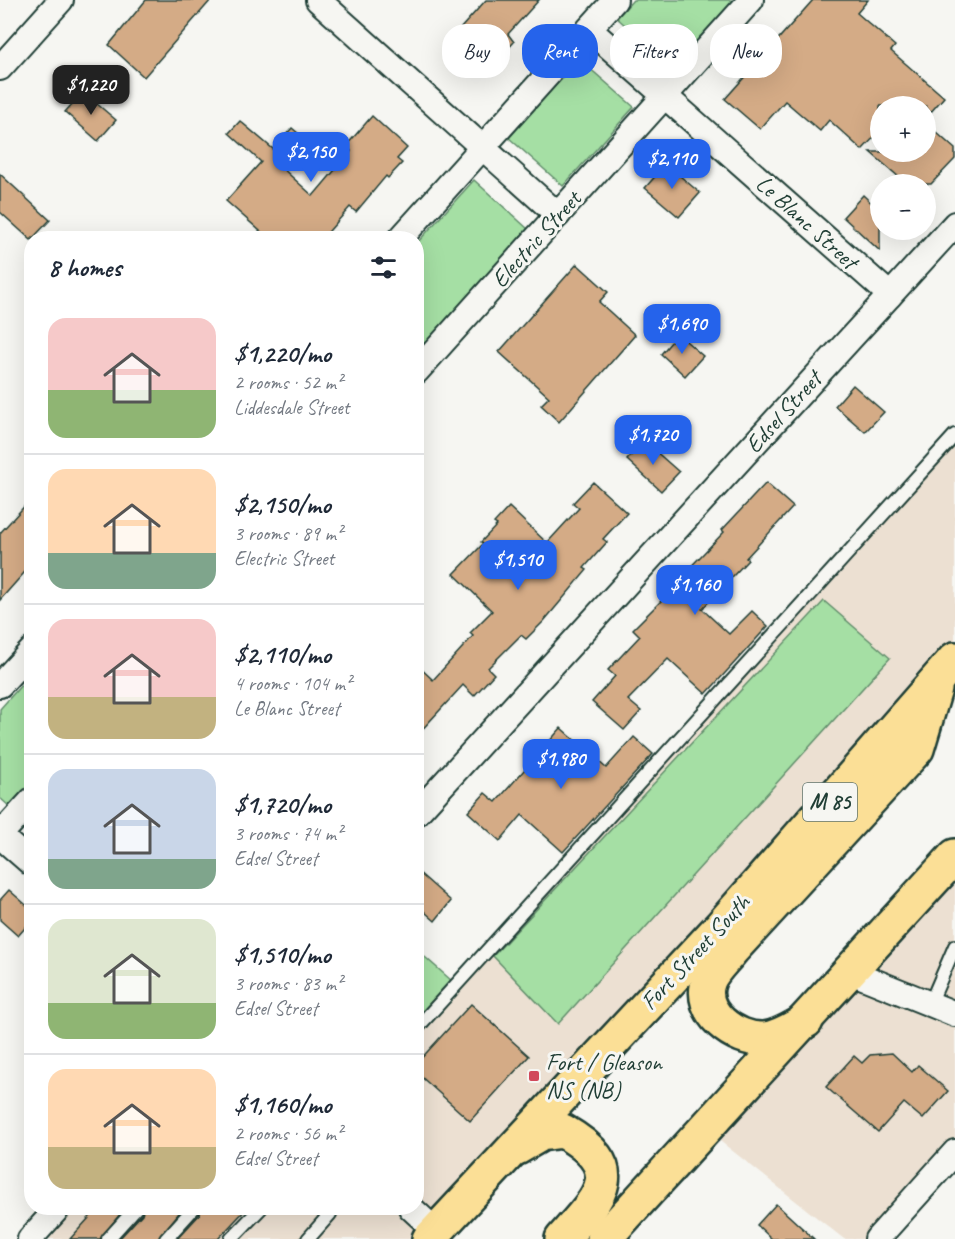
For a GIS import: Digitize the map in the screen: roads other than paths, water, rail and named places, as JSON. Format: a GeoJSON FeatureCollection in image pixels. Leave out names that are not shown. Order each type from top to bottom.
{"type":"FeatureCollection","features":[{"type":"Feature","properties":{"kind":"main road"},"geometry":{"type":"LineString","coordinates":[[806,1021],[776,1037],[753,1039],[738,1034],[727,1028],[712,1011],[707,996],[709,980],[732,950],[917,749],[947,668]]}},
{"type":"Feature","properties":{"kind":"main road","name":"Fort Street South"},"geometry":{"type":"LineString","coordinates":[[432,1235],[721,926],[947,668]]}},
{"type":"Feature","properties":{"kind":"main road"},"geometry":{"type":"LineString","coordinates":[[604,1239],[955,856]]}},
{"type":"Feature","properties":{"kind":"main road"},"geometry":{"type":"LineString","coordinates":[[507,1154],[541,1134],[563,1131],[593,1152],[603,1180],[600,1195],[562,1239]]}},
{"type":"Feature","properties":{"kind":"street"},"geometry":{"type":"LineString","coordinates":[[0,68],[61,0]]}},
{"type":"Feature","properties":{"kind":"street"},"geometry":{"type":"LineString","coordinates":[[318,0],[558,215]]}},
{"type":"Feature","properties":{"kind":"street"},"geometry":{"type":"LineString","coordinates":[[593,24],[615,0]]}},
{"type":"Feature","properties":{"kind":"street","name":"Electric Street"},"geometry":{"type":"LineString","coordinates":[[424,363],[751,0]]}},
{"type":"Feature","properties":{"kind":"street","name":"Le Blanc Street"},"geometry":{"type":"LineString","coordinates":[[598,37],[890,295]]}},
{"type":"Feature","properties":{"kind":"street"},"geometry":{"type":"LineString","coordinates":[[407,231],[545,78]]}},
{"type":"Feature","properties":{"kind":"street","name":"Edsel Street"},"geometry":{"type":"LineString","coordinates":[[424,805],[955,224]]}},
{"type":"Feature","properties":{"kind":"street"},"geometry":{"type":"LineString","coordinates":[[0,685],[24,659]]}},
{"type":"Feature","properties":{"kind":"street"},"geometry":{"type":"LineString","coordinates":[[24,809],[0,836],[24,857]]}},
{"type":"Feature","properties":{"kind":"street"},"geometry":{"type":"LineString","coordinates":[[851,972],[955,1014]]}},
{"type":"Feature","properties":{"kind":"street"},"geometry":{"type":"LineString","coordinates":[[877,1239],[955,1152]]}},
{"type":"Feature","properties":{"kind":"street"},"geometry":{"type":"LineString","coordinates":[[30,1239],[52,1215]]}},
{"type":"Feature","properties":{"kind":"street"},"geometry":{"type":"LineString","coordinates":[[416,1215],[432,1235]]}},
{"type":"Feature","properties":{"kind":"lane"},"geometry":{"type":"LineString","coordinates":[[424,1020],[955,435]]}},
{"type":"Feature","properties":{"kind":"lane"},"geometry":{"type":"LineString","coordinates":[[930,1004],[955,946]]}},
{"type":"Feature","properties":{"kind":"lane"},"geometry":{"type":"LineString","coordinates":[[108,1239],[130,1215]]}},
{"type":"Feature","properties":{"kind":"lane"},"geometry":{"type":"LineString","coordinates":[[165,1239],[187,1215]]}},
{"type":"Feature","properties":{"kind":"lane"},"geometry":{"type":"LineString","coordinates":[[231,1239],[254,1215]]}},
{"type":"Feature","properties":{"kind":"lane"},"geometry":{"type":"LineString","coordinates":[[308,1239],[329,1215]]}},
{"type":"Feature","properties":{"kind":"place","name":"Fort / Gleason NS (NB)"},"geometry":{"type":"Point","coordinates":[534,1076]}}]}
